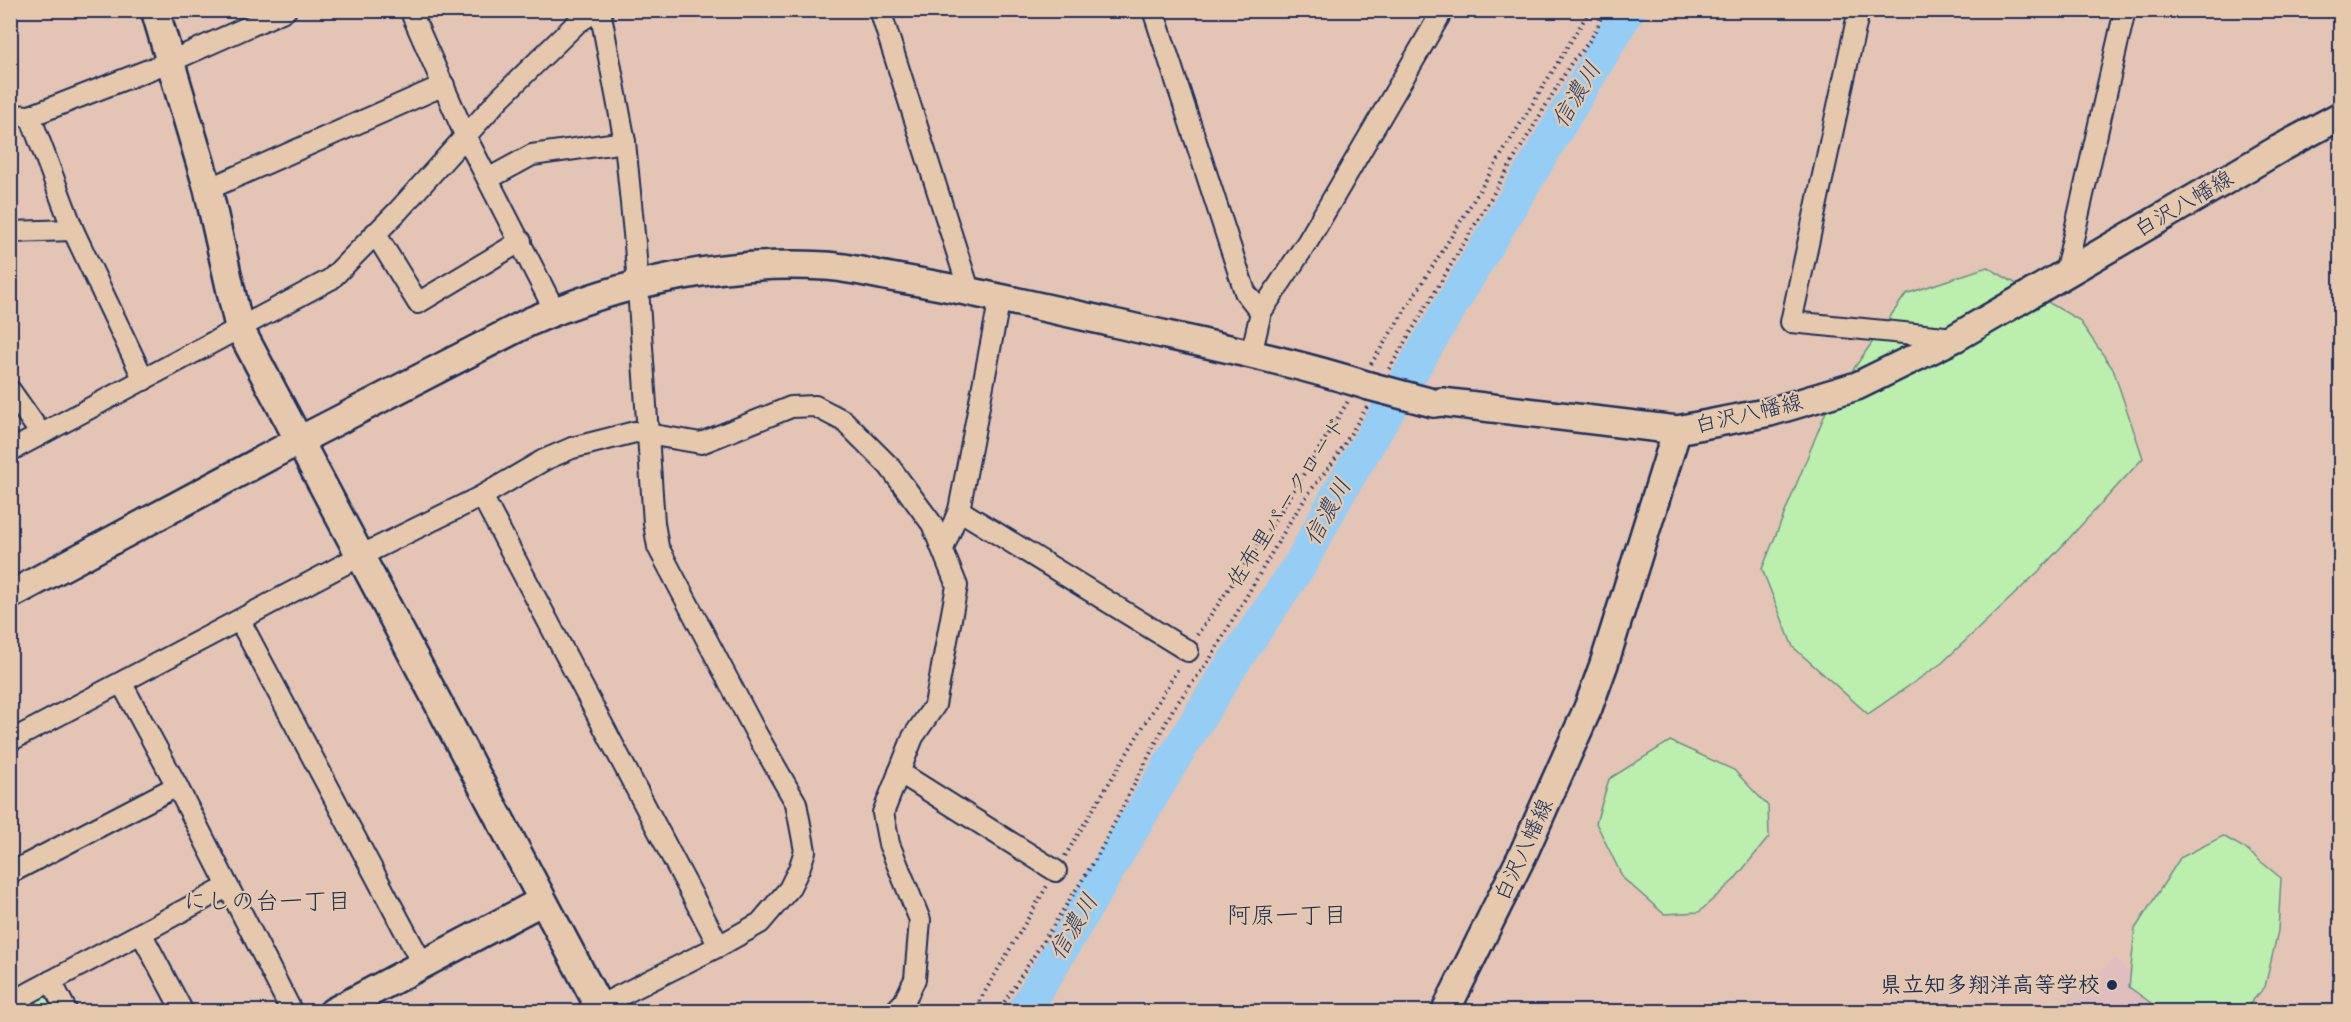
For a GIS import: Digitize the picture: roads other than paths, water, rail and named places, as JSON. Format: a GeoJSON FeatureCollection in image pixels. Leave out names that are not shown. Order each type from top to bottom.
{"type":"FeatureCollection","features":[{"type":"Feature","properties":{"kind":"street"},"geometry":{"type":"LineString","coordinates":[[10,451],[239,327],[331,279],[398,211],[465,135],[542,55],[577,23],[599,10],[625,142],[658,546],[756,733],[796,803],[805,851],[789,889],[760,923],[596,1009],[542,901],[239,327],[208,189],[155,10]]}},
{"type":"Feature","properties":{"kind":"street"},"geometry":{"type":"LineString","coordinates":[[144,380],[20,116],[169,62],[286,10]]}},
{"type":"Feature","properties":{"kind":"street"},"geometry":{"type":"LineString","coordinates":[[410,10],[465,135],[555,311]]}},
{"type":"Feature","properties":{"kind":"street"},"geometry":{"type":"LineString","coordinates":[[880,10],[969,290]]}},
{"type":"Feature","properties":{"kind":"street"},"geometry":{"type":"LineString","coordinates":[[1153,10],[1245,292],[1260,312]]}},
{"type":"Feature","properties":{"kind":"street"},"geometry":{"type":"LineString","coordinates":[[1251,355],[1260,312],[1308,241],[1443,10]]}},
{"type":"Feature","properties":{"kind":"street"},"geometry":{"type":"LineString","coordinates":[[1859,10],[1791,322],[1955,338]]}},
{"type":"Feature","properties":{"kind":"street"},"geometry":{"type":"LineString","coordinates":[[2064,274],[2124,10]]}},
{"type":"Feature","properties":{"kind":"street"},"geometry":{"type":"LineString","coordinates":[[208,189],[444,85]]}},
{"type":"Feature","properties":{"kind":"street","name":"白沢八幡線"},"geometry":{"type":"LineString","coordinates":[[1445,1011],[1524,852],[1588,708],[1604,664],[1677,430],[1770,412],[1857,386],[1955,338],[2269,154],[2340,116]]}},
{"type":"Feature","properties":{"kind":"street"},"geometry":{"type":"LineString","coordinates":[[488,179],[532,154],[625,142]]}},
{"type":"Feature","properties":{"kind":"street"},"geometry":{"type":"LineString","coordinates":[[10,232],[74,230]]}},
{"type":"Feature","properties":{"kind":"street"},"geometry":{"type":"LineString","coordinates":[[375,233],[418,303],[521,241]]}},
{"type":"Feature","properties":{"kind":"street"},"geometry":{"type":"LineString","coordinates":[[10,596],[298,441],[555,311],[638,284],[700,272],[771,266],[826,266],[969,290],[1251,355],[1433,403],[1442,402],[1677,430]]}},
{"type":"Feature","properties":{"kind":"street"},"geometry":{"type":"LineString","coordinates":[[943,549],[959,510],[1000,297]]}},
{"type":"Feature","properties":{"kind":"street"},"geometry":{"type":"LineString","coordinates":[[10,390],[41,434]]}},
{"type":"Feature","properties":{"kind":"street"},"geometry":{"type":"LineString","coordinates":[[10,741],[122,684],[360,556],[482,496],[544,460],[572,448],[635,432],[701,443],[791,407],[815,406],[844,421],[889,466],[932,524],[957,586],[935,705],[912,738],[883,813],[889,844],[920,920],[915,979],[904,1002],[894,1011]]}},
{"type":"Feature","properties":{"kind":"street"},"geometry":{"type":"LineString","coordinates":[[482,496],[719,946]]}},
{"type":"Feature","properties":{"kind":"street"},"geometry":{"type":"LineString","coordinates":[[959,510],[1188,651]]}},
{"type":"Feature","properties":{"kind":"street"},"geometry":{"type":"LineString","coordinates":[[240,621],[423,965]]}},
{"type":"Feature","properties":{"kind":"street"},"geometry":{"type":"LineString","coordinates":[[122,684],[292,1011]]}},
{"type":"Feature","properties":{"kind":"street"},"geometry":{"type":"LineString","coordinates":[[899,772],[1056,871]]}},
{"type":"Feature","properties":{"kind":"street"},"geometry":{"type":"LineString","coordinates":[[10,873],[177,786]]}},
{"type":"Feature","properties":{"kind":"street"},"geometry":{"type":"LineString","coordinates":[[10,1003],[227,887]]}},
{"type":"Feature","properties":{"kind":"street"},"geometry":{"type":"LineString","coordinates":[[333,1011],[542,901]]}},
{"type":"Feature","properties":{"kind":"street"},"geometry":{"type":"LineString","coordinates":[[141,933],[183,1011]]}},
{"type":"Feature","properties":{"kind":"street"},"geometry":{"type":"LineString","coordinates":[[51,981],[67,1011]]}},
{"type":"Feature","properties":{"kind":"waterway","name":"信濃川"},"geometry":{"type":"LineString","coordinates":[[1024,1012],[1171,763],[1229,669],[1301,563],[1338,494],[1628,10]]}},
{"type":"Feature","properties":{"kind":"place","name":"県立知多翔洋高等学校"},"geometry":{"type":"Point","coordinates":[2112,985]}},
{"type":"Feature","properties":{"kind":"district","name":"にしの台一丁目"},"geometry":{"type":"Point","coordinates":[267,902]}},
{"type":"Feature","properties":{"kind":"district","name":"阿原一丁目"},"geometry":{"type":"Point","coordinates":[1287,916]}}]}
